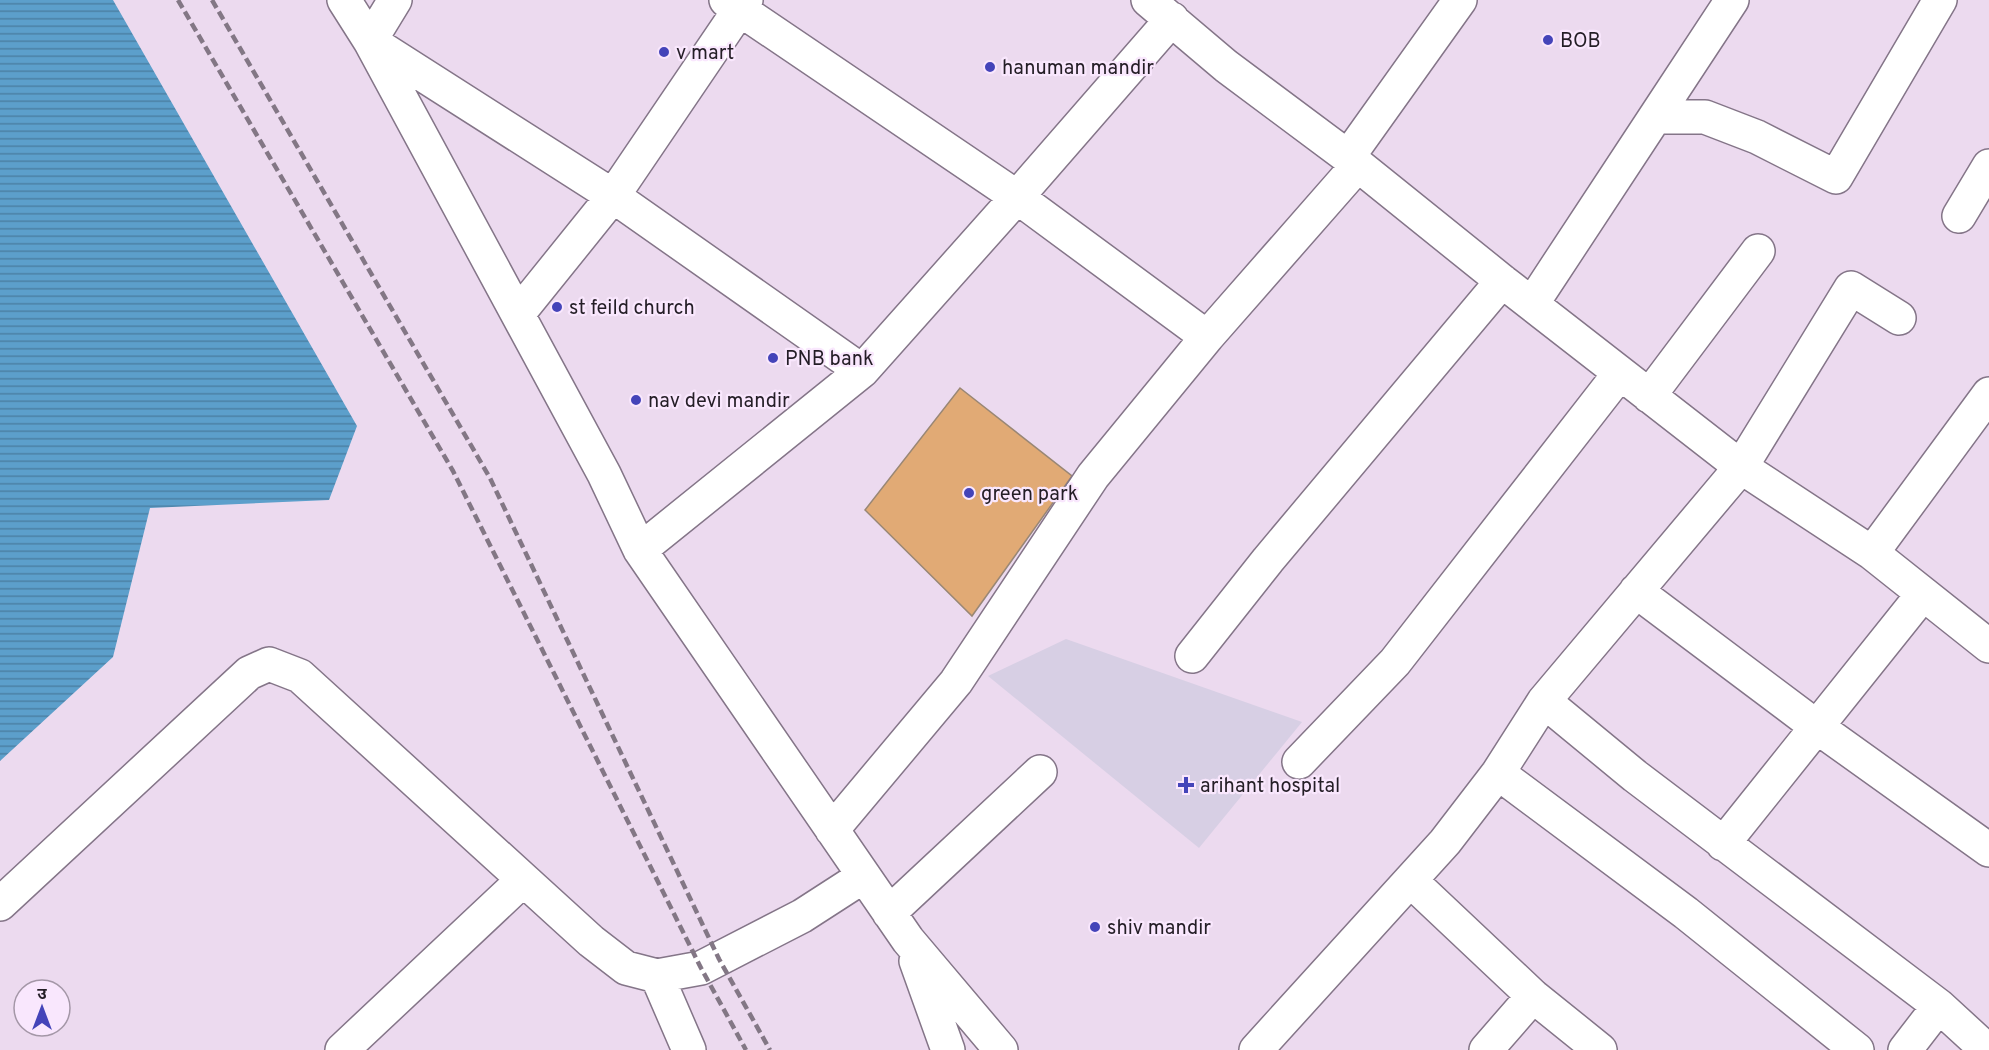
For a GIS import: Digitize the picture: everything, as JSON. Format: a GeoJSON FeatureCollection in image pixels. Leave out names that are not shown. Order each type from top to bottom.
{"type":"FeatureCollection","features":[{"type":"Feature","properties":{"kind":"street"},"geometry":{"type":"LineString","coordinates":[[344,0],[370,41],[518,314],[604,474],[640,550],[908,940],[1001,1050]]}},
{"type":"Feature","properties":{"kind":"street"},"geometry":{"type":"LineString","coordinates":[[370,41],[395,0]]}},
{"type":"Feature","properties":{"kind":"street"},"geometry":{"type":"LineString","coordinates":[[832,830],[956,682],[1093,476],[1353,161],[1460,0]]}},
{"type":"Feature","properties":{"kind":"street"},"geometry":{"type":"LineString","coordinates":[[1532,304],[1732,0]]}},
{"type":"Feature","properties":{"kind":"street"},"geometry":{"type":"LineString","coordinates":[[1655,117],[1705,117],[1757,137],[1836,177],[1940,0]]}},
{"type":"Feature","properties":{"kind":"street"},"geometry":{"type":"LineString","coordinates":[[518,314],[614,195],[737,3],[1017,196],[1207,337]]}},
{"type":"Feature","properties":{"kind":"street"},"geometry":{"type":"LineString","coordinates":[[640,550],[862,371],[1017,196],[1160,9],[1226,66],[1353,161],[1502,281],[1741,467],[1872,553],[1987,641]]}},
{"type":"Feature","properties":{"kind":"street"},"geometry":{"type":"LineString","coordinates":[[370,41],[614,195],[862,371]]}},
{"type":"Feature","properties":{"kind":"street"},"geometry":{"type":"LineString","coordinates":[[1959,216],[1989,166]]}},
{"type":"Feature","properties":{"kind":"street"},"geometry":{"type":"LineString","coordinates":[[1649,396],[1758,251]]}},
{"type":"Feature","properties":{"kind":"street"},"geometry":{"type":"LineString","coordinates":[[1192,656],[1268,560],[1502,281]]}},
{"type":"Feature","properties":{"kind":"street"},"geometry":{"type":"LineString","coordinates":[[1256,1050],[1445,842],[1498,773],[1544,701],[1741,467],[1851,288],[1899,318]]}},
{"type":"Feature","properties":{"kind":"street"},"geometry":{"type":"LineString","coordinates":[[1299,762],[1395,662],[1620,373]]}},
{"type":"Feature","properties":{"kind":"street"},"geometry":{"type":"LineString","coordinates":[[1872,553],[1989,394]]}},
{"type":"Feature","properties":{"kind":"street"},"geometry":{"type":"LineString","coordinates":[[1636,591],[1817,728],[1989,850]]}},
{"type":"Feature","properties":{"kind":"street"},"geometry":{"type":"LineString","coordinates":[[1723,844],[1923,594]]}},
{"type":"Feature","properties":{"kind":"street"},"geometry":{"type":"LineString","coordinates":[[0,904],[249,673],[269,664],[300,676],[591,941],[626,968],[657,976],[701,968],[802,915],[864,876]]}},
{"type":"Feature","properties":{"kind":"street"},"geometry":{"type":"LineString","coordinates":[[1544,701],[1723,844],[1939,1006],[1987,1050]]}},
{"type":"Feature","properties":{"kind":"street"},"geometry":{"type":"LineString","coordinates":[[889,913],[1040,772]]}},
{"type":"Feature","properties":{"kind":"street"},"geometry":{"type":"LineString","coordinates":[[1498,773],[1686,913],[1857,1050]]}},
{"type":"Feature","properties":{"kind":"street"},"geometry":{"type":"LineString","coordinates":[[342,1050],[523,880]]}},
{"type":"Feature","properties":{"kind":"street"},"geometry":{"type":"LineString","coordinates":[[1411,881],[1533,996],[1600,1050]]}},
{"type":"Feature","properties":{"kind":"street"},"geometry":{"type":"LineString","coordinates":[[908,940],[948,1050]]}},
{"type":"Feature","properties":{"kind":"street"},"geometry":{"type":"LineString","coordinates":[[657,976],[689,1050]]}},
{"type":"Feature","properties":{"kind":"street"},"geometry":{"type":"LineString","coordinates":[[1486,1050],[1533,996]]}},
{"type":"Feature","properties":{"kind":"street"},"geometry":{"type":"LineString","coordinates":[[1905,1050],[1939,1006]]}},
{"type":"Feature","properties":{"kind":"shaded area","name":"arihant hospital"},"geometry":{"type":"Polygon","coordinates":[[[1066,639],[1302,722],[1199,848],[988,676],[1066,639]]]}},
{"type":"Feature","properties":{"kind":"water"},"geometry":{"type":"Polygon","coordinates":[[[0,0],[113,0],[357,426],[329,500],[150,508],[113,657],[0,761],[0,0]]]}},
{"type":"Feature","properties":{"kind":"building","name":"green park"},"geometry":{"type":"Polygon","coordinates":[[[960,388],[1072,476],[972,616],[865,510],[960,388]]]}},
{"type":"Feature","properties":{"kind":"railway"},"geometry":{"type":"LineString","coordinates":[[178,0],[453,471],[701,968],[746,1050]]}},
{"type":"Feature","properties":{"kind":"railway"},"geometry":{"type":"LineString","coordinates":[[212,0],[490,478],[719,959],[770,1050]]}},
{"type":"Feature","properties":{"kind":"place","name":"BOB"},"geometry":{"type":"Point","coordinates":[1548,40]}},
{"type":"Feature","properties":{"kind":"place","name":"v mart"},"geometry":{"type":"Point","coordinates":[664,52]}},
{"type":"Feature","properties":{"kind":"place","name":"hanuman mandir"},"geometry":{"type":"Point","coordinates":[990,67]}},
{"type":"Feature","properties":{"kind":"place","name":"st feild church"},"geometry":{"type":"Point","coordinates":[557,307]}},
{"type":"Feature","properties":{"kind":"place","name":"PNB bank"},"geometry":{"type":"Point","coordinates":[773,358]}},
{"type":"Feature","properties":{"kind":"place","name":"nav devi mandir"},"geometry":{"type":"Point","coordinates":[636,400]}},
{"type":"Feature","properties":{"kind":"place","name":"green park"},"geometry":{"type":"Point","coordinates":[969,493]}},
{"type":"Feature","properties":{"kind":"place","name":"arihant hospital"},"geometry":{"type":"Point","coordinates":[1186,785]}},
{"type":"Feature","properties":{"kind":"place","name":"shiv mandir"},"geometry":{"type":"Point","coordinates":[1095,927]}}]}
